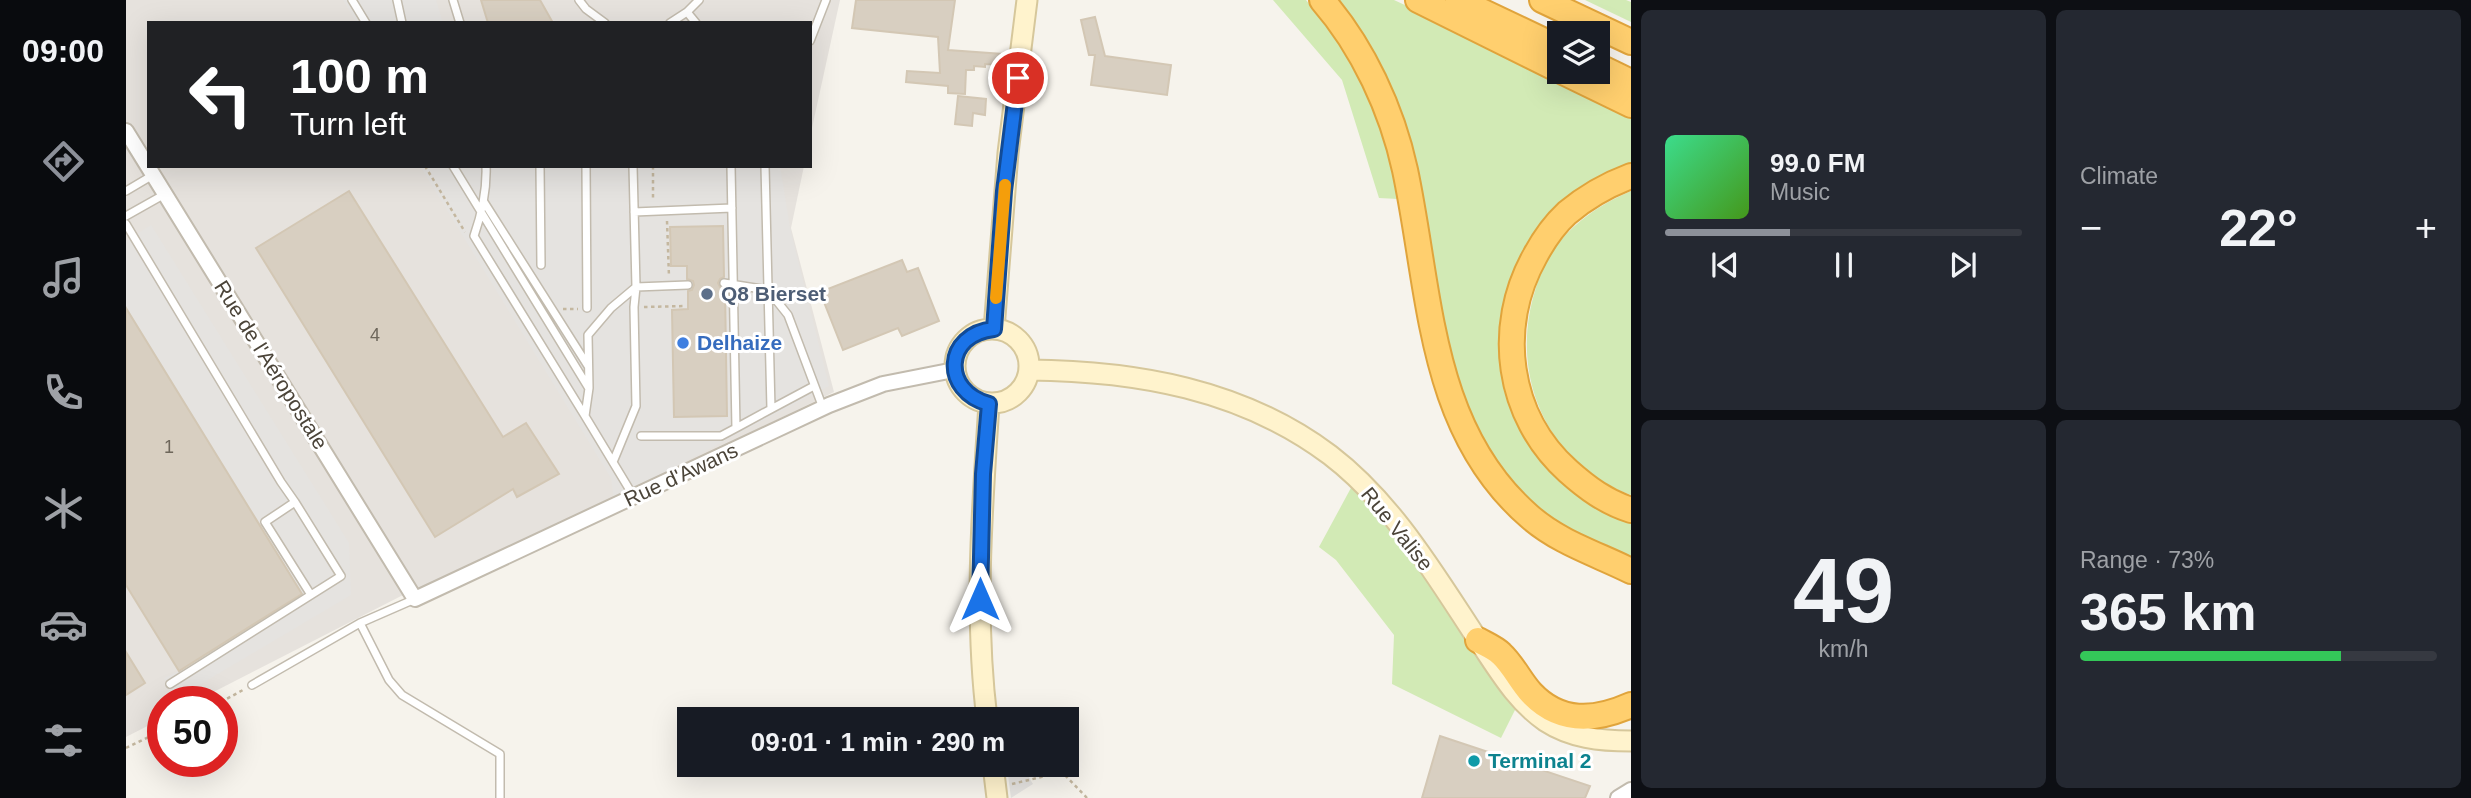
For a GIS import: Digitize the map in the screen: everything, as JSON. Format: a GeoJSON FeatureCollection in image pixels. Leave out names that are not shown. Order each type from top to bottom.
{"type":"FeatureCollection","features":[{"type":"Feature","properties":{"kind":"highway"},"geometry":{"type":"LineString","coordinates":[[1322,0],[1363,59],[1396,137],[1438,353],[1451,403],[1468,440],[1501,489],[1530,517],[1563,540],[1631,571]]}},
{"type":"Feature","properties":{"kind":"highway"},"geometry":{"type":"LineString","coordinates":[[1418,0],[1547,64]]}},
{"type":"Feature","properties":{"kind":"highway"},"geometry":{"type":"LineString","coordinates":[[1458,0],[1547,42]]}},
{"type":"Feature","properties":{"kind":"highway"},"geometry":{"type":"LineString","coordinates":[[1542,0],[1631,42]]}},
{"type":"Feature","properties":{"kind":"highway"},"geometry":{"type":"LineString","coordinates":[[1610,72],[1631,82]]}},
{"type":"Feature","properties":{"kind":"highway"},"geometry":{"type":"LineString","coordinates":[[1588,84],[1631,105]]}},
{"type":"Feature","properties":{"kind":"highway"},"geometry":{"type":"LineString","coordinates":[[1631,176],[1611,183],[1564,215],[1543,242],[1525,273],[1511,326],[1518,396],[1545,447],[1586,487],[1616,505],[1631,510]]}},
{"type":"Feature","properties":{"kind":"highway"},"geometry":{"type":"LineString","coordinates":[[1608,559],[1631,581]]}},
{"type":"Feature","properties":{"kind":"highway"},"geometry":{"type":"LineString","coordinates":[[1478,639],[1500,653],[1532,694],[1554,710],[1580,718],[1602,716],[1631,705]]}},
{"type":"Feature","properties":{"kind":"main road"},"geometry":{"type":"LineString","coordinates":[[994,329],[1008,153],[1027,0]]}},
{"type":"Feature","properties":{"kind":"main road"},"geometry":{"type":"LineString","coordinates":[[994,329],[1006,331],[1024,347],[1029,370],[1025,384],[1016,395],[1003,402],[989,404],[976,401],[965,393],[954,370],[961,345],[981,330],[994,329]]}},
{"type":"Feature","properties":{"kind":"main road","name":"Rue Valise"},"geometry":{"type":"LineString","coordinates":[[1029,370],[1065,370],[1180,385],[1274,420],[1329,455],[1371,491],[1409,538],[1507,684],[1527,707],[1546,722],[1570,733],[1595,740],[1631,741]]}},
{"type":"Feature","properties":{"kind":"main road"},"geometry":{"type":"LineString","coordinates":[[986,707],[980,622],[980,555],[989,404]]}},
{"type":"Feature","properties":{"kind":"street","name":"Rue de l'Aéropostale"},"geometry":{"type":"LineString","coordinates":[[126,131],[147,165]]}},
{"type":"Feature","properties":{"kind":"street","name":"Rue de l'Aéropostale"},"geometry":{"type":"LineString","coordinates":[[149,168],[415,599]]}},
{"type":"Feature","properties":{"kind":"street","name":"Rue d'Awans"},"geometry":{"type":"LineString","coordinates":[[415,599],[823,408],[883,384],[954,370]]}},
{"type":"Feature","properties":{"kind":"street"},"geometry":{"type":"LineString","coordinates":[[1618,798],[1631,790]]}},
{"type":"Feature","properties":{"kind":"lane"},"geometry":{"type":"LineString","coordinates":[[352,0],[365,21]]}},
{"type":"Feature","properties":{"kind":"lane"},"geometry":{"type":"LineString","coordinates":[[397,0],[402,21]]}},
{"type":"Feature","properties":{"kind":"lane"},"geometry":{"type":"LineString","coordinates":[[453,0],[459,21]]}},
{"type":"Feature","properties":{"kind":"lane"},"geometry":{"type":"LineString","coordinates":[[579,0],[602,21]]}},
{"type":"Feature","properties":{"kind":"lane"},"geometry":{"type":"LineString","coordinates":[[673,21],[699,0]]}},
{"type":"Feature","properties":{"kind":"lane"},"geometry":{"type":"LineString","coordinates":[[812,36],[826,0]]}},
{"type":"Feature","properties":{"kind":"lane"},"geometry":{"type":"LineString","coordinates":[[687,12],[694,21]]}},
{"type":"Feature","properties":{"kind":"lane"},"geometry":{"type":"LineString","coordinates":[[454,168],[589,388]]}},
{"type":"Feature","properties":{"kind":"lane"},"geometry":{"type":"LineString","coordinates":[[486,168],[482,213],[474,236],[634,497]]}},
{"type":"Feature","properties":{"kind":"lane"},"geometry":{"type":"LineString","coordinates":[[540,168],[541,265]]}},
{"type":"Feature","properties":{"kind":"lane"},"geometry":{"type":"LineString","coordinates":[[586,168],[587,308]]}},
{"type":"Feature","properties":{"kind":"lane"},"geometry":{"type":"LineString","coordinates":[[613,462],[636,406],[632,168]]}},
{"type":"Feature","properties":{"kind":"lane"},"geometry":{"type":"LineString","coordinates":[[731,168],[729,284],[736,428]]}},
{"type":"Feature","properties":{"kind":"lane"},"geometry":{"type":"LineString","coordinates":[[765,168],[771,409]]}},
{"type":"Feature","properties":{"kind":"lane"},"geometry":{"type":"LineString","coordinates":[[126,191],[153,175]]}},
{"type":"Feature","properties":{"kind":"lane"},"geometry":{"type":"LineString","coordinates":[[126,216],[165,194]]}},
{"type":"Feature","properties":{"kind":"lane"},"geometry":{"type":"LineString","coordinates":[[484,201],[588,366]]}},
{"type":"Feature","properties":{"kind":"lane"},"geometry":{"type":"LineString","coordinates":[[634,212],[732,208]]}},
{"type":"Feature","properties":{"kind":"lane"},"geometry":{"type":"LineString","coordinates":[[126,224],[281,482],[341,576],[170,684]]}},
{"type":"Feature","properties":{"kind":"lane"},"geometry":{"type":"LineString","coordinates":[[729,284],[768,290],[788,315],[823,408]]}},
{"type":"Feature","properties":{"kind":"lane"},"geometry":{"type":"LineString","coordinates":[[586,416],[589,388],[588,335],[611,308],[636,287],[688,285]]}},
{"type":"Feature","properties":{"kind":"lane"},"geometry":{"type":"LineString","coordinates":[[641,436],[721,436],[814,386]]}},
{"type":"Feature","properties":{"kind":"lane"},"geometry":{"type":"LineString","coordinates":[[295,502],[265,522],[311,595]]}},
{"type":"Feature","properties":{"kind":"lane"},"geometry":{"type":"LineString","coordinates":[[252,685],[360,623],[415,599]]}},
{"type":"Feature","properties":{"kind":"lane"},"geometry":{"type":"LineString","coordinates":[[360,623],[388,680],[402,695],[500,754],[500,798]]}},
{"type":"Feature","properties":{"kind":"path"},"geometry":{"type":"LineString","coordinates":[[653,168],[653,218],[667,216],[670,306]]}},
{"type":"Feature","properties":{"kind":"path"},"geometry":{"type":"LineString","coordinates":[[238,693],[252,685]]}},
{"type":"Feature","properties":{"kind":"path"},"geometry":{"type":"LineString","coordinates":[[126,748],[147,738]]}},
{"type":"Feature","properties":{"kind":"path"},"geometry":{"type":"LineString","coordinates":[[997,793],[1062,772],[1087,798]]}},
{"type":"Feature","properties":{"kind":"shaded area"},"geometry":{"type":"Polygon","coordinates":[[[126,0],[840,0],[812,128],[812,21],[147,21],[147,168],[804,168],[791,228],[834,392],[587,512],[405,594],[225,686],[147,686],[147,726],[126,737],[126,0]]]}},
{"type":"Feature","properties":{"kind":"shaded area"},"geometry":{"type":"Polygon","coordinates":[[[343,0],[436,0],[442,21],[356,21],[343,0]]]}},
{"type":"Feature","properties":{"kind":"shaded area"},"geometry":{"type":"Polygon","coordinates":[[[421,168],[780,168],[790,228],[829,386],[614,499],[611,478],[421,168]]]}},
{"type":"Feature","properties":{"kind":"shaded area"},"geometry":{"type":"Polygon","coordinates":[[[151,225],[349,543],[351,595],[197,686],[169,686],[164,678],[302,594],[126,308],[126,241],[151,225]]]}},
{"type":"Feature","properties":{"kind":"shaded area"},"geometry":{"type":"Polygon","coordinates":[[[1008,777],[1029,777],[1033,784],[1011,798],[1008,777]]]}},
{"type":"Feature","properties":{"kind":"green space"},"geometry":{"type":"Polygon","coordinates":[[[1273,0],[1306,0],[1349,61],[1375,112],[1398,199],[1379,198],[1342,80],[1273,0]]]}},
{"type":"Feature","properties":{"kind":"green space"},"geometry":{"type":"Polygon","coordinates":[[[1327,0],[1394,0],[1547,75],[1547,84],[1565,84],[1631,118],[1631,164],[1530,245],[1514,408],[1631,520],[1631,560],[1563,528],[1533,509],[1461,416],[1409,165],[1327,0]]]}},
{"type":"Feature","properties":{"kind":"green space"},"geometry":{"type":"Polygon","coordinates":[[[1585,0],[1631,2],[1631,22],[1585,0]]]}},
{"type":"Feature","properties":{"kind":"green space"},"geometry":{"type":"Polygon","coordinates":[[[1631,191],[1631,495],[1601,480],[1576,461],[1556,438],[1541,412],[1532,384],[1527,353],[1528,322],[1535,291],[1549,256],[1568,232],[1587,216],[1631,191]]]}},
{"type":"Feature","properties":{"kind":"green space"},"geometry":{"type":"Polygon","coordinates":[[[1352,486],[1389,527],[1516,708],[1501,738],[1392,684],[1394,635],[1336,560],[1319,547],[1352,486]]]}},
{"type":"Feature","properties":{"kind":"building"},"geometry":{"type":"Polygon","coordinates":[[[481,0],[540,0],[552,21],[487,21],[481,0]]]}},
{"type":"Feature","properties":{"kind":"building"},"geometry":{"type":"Polygon","coordinates":[[[856,0],[955,0],[948,50],[1003,54],[1003,65],[985,64],[985,67],[974,66],[974,70],[966,70],[965,94],[948,93],[948,86],[906,82],[907,71],[940,73],[938,37],[852,28],[856,0]]]}},
{"type":"Feature","properties":{"kind":"building"},"geometry":{"type":"Polygon","coordinates":[[[1095,17],[1105,56],[1171,65],[1167,95],[1091,85],[1095,55],[1089,55],[1081,20],[1095,17]]]}},
{"type":"Feature","properties":{"kind":"building"},"geometry":{"type":"Polygon","coordinates":[[[958,96],[986,99],[985,115],[973,113],[972,126],[955,124],[958,96]]]}},
{"type":"Feature","properties":{"kind":"building"},"geometry":{"type":"Polygon","coordinates":[[[349,191],[503,437],[526,423],[559,474],[517,497],[513,489],[435,537],[256,248],[349,191]]]}},
{"type":"Feature","properties":{"kind":"building"},"geometry":{"type":"Polygon","coordinates":[[[723,226],[724,277],[718,283],[725,289],[727,416],[674,417],[672,310],[688,309],[688,291],[692,290],[694,285],[693,281],[687,279],[687,266],[671,266],[670,227],[723,226]]]}},
{"type":"Feature","properties":{"kind":"building"},"geometry":{"type":"Polygon","coordinates":[[[902,260],[907,272],[918,268],[939,321],[902,336],[898,328],[843,350],[820,292],[902,260]]]}},
{"type":"Feature","properties":{"kind":"building"},"geometry":{"type":"Polygon","coordinates":[[[126,308],[302,594],[179,671],[126,585],[126,308]]]}},
{"type":"Feature","properties":{"kind":"building"},"geometry":{"type":"Polygon","coordinates":[[[126,652],[145,683],[126,695],[126,652]]]}},
{"type":"Feature","properties":{"kind":"building","name":"Terminal 2"},"geometry":{"type":"Polygon","coordinates":[[[1440,736],[1590,786],[1585,798],[1422,798],[1440,736]]]}},
{"type":"Feature","properties":{"kind":"slow traffic"},"geometry":{"type":"LineString","coordinates":[[996,298],[1005,185]]}},
{"type":"Feature","properties":{"kind":"place","name":"Q8 Bierset"},"geometry":{"type":"Point","coordinates":[707,294]}},
{"type":"Feature","properties":{"kind":"place","name":"Delhaize"},"geometry":{"type":"Point","coordinates":[683,343]}},
{"type":"Feature","properties":{"kind":"place","name":"Terminal 2"},"geometry":{"type":"Point","coordinates":[1474,761]}},
{"type":"Feature","properties":{"kind":"route"},"geometry":{"type":"LineString","coordinates":[[980,599],[983,474],[989,404],[976,401],[965,393],[954,370],[961,345],[981,330],[994,329],[1004,191],[1018,78]]}}]}
